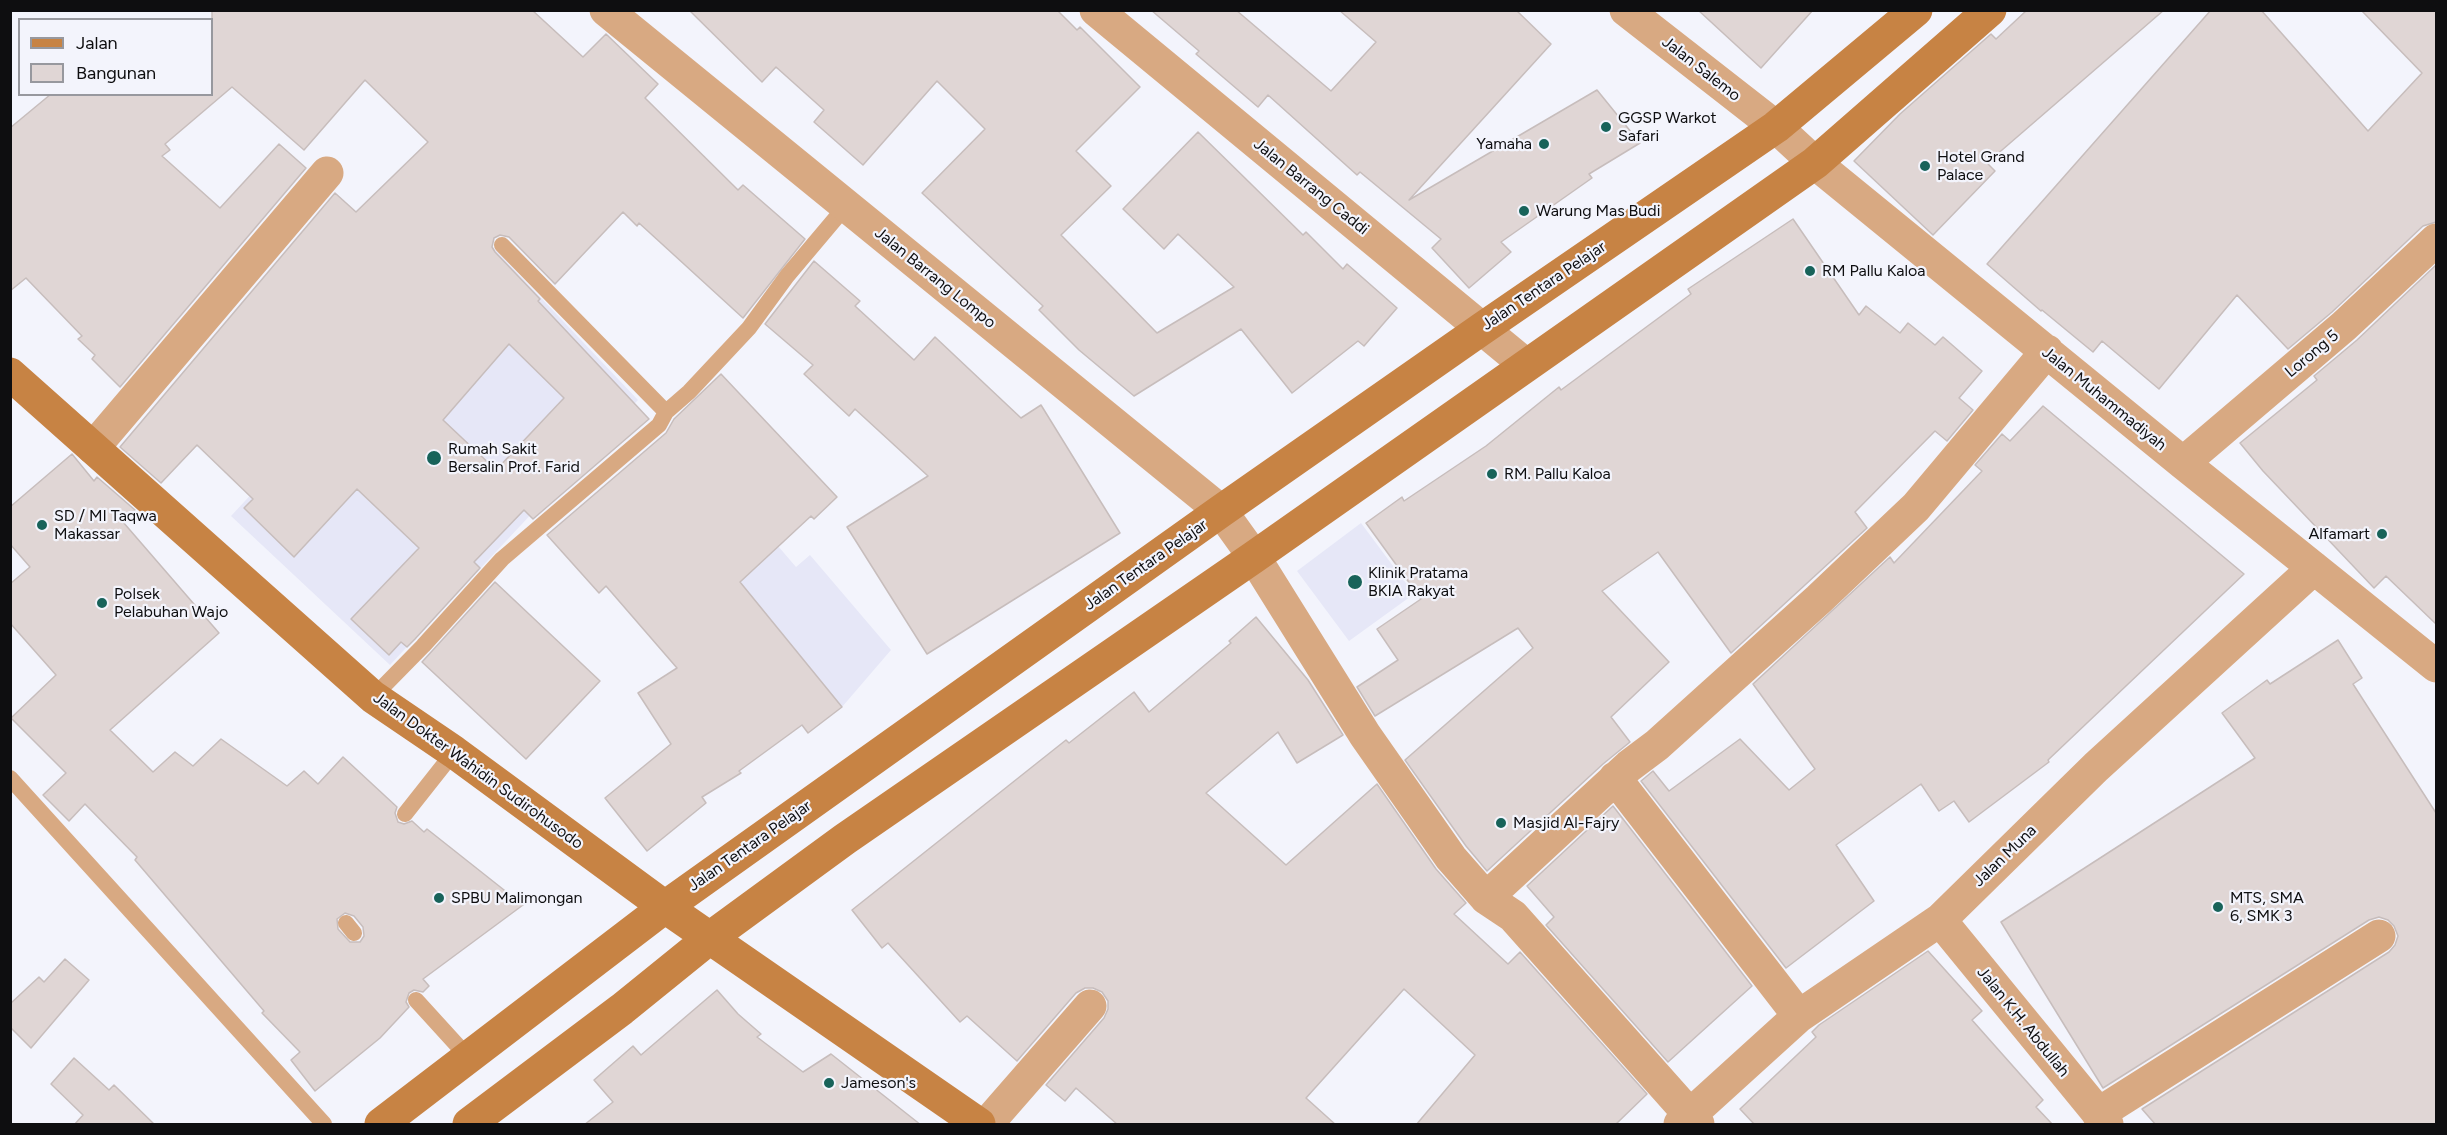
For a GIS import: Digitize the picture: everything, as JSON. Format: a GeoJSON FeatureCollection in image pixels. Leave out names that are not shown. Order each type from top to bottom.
{"type":"FeatureCollection","features":[{"type":"Feature","properties":{"kind":"main road","name":"Jalan Tentara Pelajar"},"geometry":{"type":"LineString","coordinates":[[381,1125],[467,1056],[665,907],[1221,511],[1776,127],[1916,10]]}},
{"type":"Feature","properties":{"kind":"main road"},"geometry":{"type":"LineString","coordinates":[[468,1125],[622,1009],[711,937],[845,839],[1254,557],[1815,163],[1990,10]]}},
{"type":"Feature","properties":{"kind":"main road","name":"Jalan Dokter Wahidin Sudirohusodo"},"geometry":{"type":"LineString","coordinates":[[10,374],[373,697],[454,752],[665,907],[980,1125]]}},
{"type":"Feature","properties":{"kind":"street","name":"Jalan Barrang Lompo"},"geometry":{"type":"LineString","coordinates":[[606,10],[1221,511],[1254,557],[1365,735],[1451,858],[1486,898],[1513,916],[1689,1122]]}},
{"type":"Feature","properties":{"kind":"street","name":"Jalan Barrang Caddi"},"geometry":{"type":"LineString","coordinates":[[1096,10],[1526,365]]}},
{"type":"Feature","properties":{"kind":"street","name":"Jalan Salemo"},"geometry":{"type":"LineString","coordinates":[[1626,10],[1776,127]]}},
{"type":"Feature","properties":{"kind":"street","name":"Jalan Muhammadiyah"},"geometry":{"type":"LineString","coordinates":[[1776,127],[1815,163],[2182,463],[2436,666]]}},
{"type":"Feature","properties":{"kind":"street"},"geometry":{"type":"LineString","coordinates":[[93,448],[327,173]]}},
{"type":"Feature","properties":{"kind":"street","name":"Lorong 5"},"geometry":{"type":"LineString","coordinates":[[2182,463],[2344,326],[2436,240]]}},
{"type":"Feature","properties":{"kind":"street"},"geometry":{"type":"LineString","coordinates":[[1486,898],[1616,778],[1666,737],[1811,607],[1917,507],[2047,351]]}},
{"type":"Feature","properties":{"kind":"street","name":"Jalan Muna"},"geometry":{"type":"LineString","coordinates":[[1689,1122],[1799,1016],[1940,920],[2096,767],[2314,568]]}},
{"type":"Feature","properties":{"kind":"street"},"geometry":{"type":"LineString","coordinates":[[1616,778],[1799,1016]]}},
{"type":"Feature","properties":{"kind":"street","name":"Jalan K.H. Abdullah"},"geometry":{"type":"LineString","coordinates":[[1940,920],[2102,1119]]}},
{"type":"Feature","properties":{"kind":"street"},"geometry":{"type":"LineString","coordinates":[[2102,1119],[2379,936]]}},
{"type":"Feature","properties":{"kind":"street"},"geometry":{"type":"LineString","coordinates":[[987,1125],[1090,1006]]}},
{"type":"Feature","properties":{"kind":"lane"},"geometry":{"type":"LineString","coordinates":[[373,697],[502,559],[658,425],[666,412],[697,384],[749,328],[787,276],[846,206]]}},
{"type":"Feature","properties":{"kind":"lane"},"geometry":{"type":"LineString","coordinates":[[502,245],[666,412]]}},
{"type":"Feature","properties":{"kind":"lane"},"geometry":{"type":"LineString","coordinates":[[405,814],[454,752]]}},
{"type":"Feature","properties":{"kind":"lane"},"geometry":{"type":"LineString","coordinates":[[10,777],[324,1125]]}},
{"type":"Feature","properties":{"kind":"lane"},"geometry":{"type":"LineString","coordinates":[[416,1000],[467,1056]]}},
{"type":"Feature","properties":{"kind":"shaded area","name":"Rumah Sakit Bersalin Prof. Farid"},"geometry":{"type":"Polygon","coordinates":[[[487,241],[638,400],[390,665],[231,516],[487,241]]]}},
{"type":"Feature","properties":{"kind":"shaded area","name":"Klinik Pratama BKIA Rakyat"},"geometry":{"type":"Polygon","coordinates":[[[1361,523],[1414,594],[1349,641],[1297,571],[1361,523]]]}},
{"type":"Feature","properties":{"kind":"shaded area"},"geometry":{"type":"Polygon","coordinates":[[[778,546],[796,567],[810,555],[891,650],[842,707],[737,584],[778,546]]]}},
{"type":"Feature","properties":{"kind":"building"},"geometry":{"type":"Polygon","coordinates":[[[212,10],[532,10],[583,57],[606,34],[658,84],[645,98],[738,190],[743,185],[805,239],[743,318],[639,223],[637,226],[623,212],[555,284],[509,237],[500,235],[494,238],[492,247],[495,252],[649,419],[533,519],[524,510],[474,562],[480,568],[415,639],[407,647],[401,642],[389,655],[351,619],[419,548],[357,489],[294,557],[244,508],[253,499],[197,445],[161,483],[120,447],[335,193],[356,212],[428,142],[365,80],[304,150],[232,87],[165,144],[170,150],[162,156],[220,208],[279,144],[306,168],[120,387],[92,359],[95,355],[78,339],[82,336],[26,278],[10,291],[10,128],[49,96],[213,96],[212,10]],[[509,344],[443,420],[496,470],[564,398],[509,344]]]}},
{"type":"Feature","properties":{"kind":"building"},"geometry":{"type":"Polygon","coordinates":[[[689,10],[1057,10],[1077,30],[1080,27],[1140,87],[1076,151],[1111,186],[1061,235],[1157,333],[1234,287],[1178,234],[1164,249],[1123,209],[1198,132],[1303,235],[1306,232],[1343,269],[1347,264],[1397,308],[1364,346],[1358,341],[1292,393],[1241,329],[1134,396],[1079,350],[1039,310],[1043,306],[922,193],[985,129],[937,81],[863,165],[814,122],[824,110],[776,67],[762,82],[689,10]]]}},
{"type":"Feature","properties":{"kind":"building"},"geometry":{"type":"Polygon","coordinates":[[[1151,10],[1236,10],[1331,91],[1376,42],[1339,10],[1516,10],[1551,44],[1409,200],[1597,90],[1640,143],[1589,174],[1592,178],[1501,242],[1511,252],[1469,288],[1432,248],[1441,239],[1360,172],[1357,175],[1268,95],[1258,107],[1196,54],[1199,51],[1151,10]]]}},
{"type":"Feature","properties":{"kind":"building"},"geometry":{"type":"Polygon","coordinates":[[[1698,10],[1813,10],[1761,68],[1698,10]]]}},
{"type":"Feature","properties":{"kind":"building"},"geometry":{"type":"Polygon","coordinates":[[[2027,10],[2164,10],[1987,163],[1995,171],[1933,235],[1854,161],[1900,114],[1991,34],[1996,39],[2027,10]]]}},
{"type":"Feature","properties":{"kind":"building"},"geometry":{"type":"Polygon","coordinates":[[[2211,10],[2261,10],[2368,131],[2422,73],[2361,10],[2436,10],[2436,222],[2423,226],[2332,312],[2288,349],[2237,295],[2159,389],[2102,341],[2093,352],[1987,264],[2211,10]]]}},
{"type":"Feature","properties":{"kind":"building"},"geometry":{"type":"Polygon","coordinates":[[[1793,219],[1859,315],[1866,306],[1900,333],[1908,323],[1935,345],[1943,337],[1982,371],[1959,398],[1973,410],[1947,441],[1935,431],[1855,512],[1867,528],[1731,653],[1658,552],[1602,591],[1669,662],[1611,717],[1630,742],[1487,871],[1466,846],[1405,760],[1533,648],[1518,628],[1375,716],[1357,687],[1398,660],[1377,629],[1421,599],[1366,523],[1402,497],[1404,501],[1486,446],[1559,387],[1561,390],[1691,294],[1688,289],[1793,219]]]}},
{"type":"Feature","properties":{"kind":"building"},"geometry":{"type":"Polygon","coordinates":[[[814,261],[860,301],[855,306],[914,360],[935,337],[1021,418],[1041,405],[1120,533],[927,654],[847,527],[928,476],[855,409],[849,416],[804,374],[813,365],[765,324],[814,261]]]}},
{"type":"Feature","properties":{"kind":"building"},"geometry":{"type":"Polygon","coordinates":[[[2436,265],[2436,624],[2386,576],[2374,588],[2263,471],[2240,443],[2317,380],[2314,376],[2357,340],[2436,265]]]}},
{"type":"Feature","properties":{"kind":"building"},"geometry":{"type":"Polygon","coordinates":[[[721,374],[837,497],[814,519],[811,516],[740,582],[842,707],[808,733],[802,725],[739,771],[741,773],[702,797],[706,803],[647,851],[605,798],[671,744],[638,693],[677,668],[606,586],[599,593],[547,535],[666,433],[674,419],[721,374]]]}},
{"type":"Feature","properties":{"kind":"building"},"geometry":{"type":"Polygon","coordinates":[[[2043,406],[2244,574],[2048,760],[2049,762],[1969,822],[1954,801],[1939,811],[1921,784],[1836,845],[1874,901],[1786,968],[1641,781],[1653,771],[1669,791],[1740,739],[1789,790],[1815,769],[1753,684],[1890,557],[1894,563],[1982,471],[1975,465],[2002,434],[2010,441],[2043,406]]]}},
{"type":"Feature","properties":{"kind":"building"},"geometry":{"type":"Polygon","coordinates":[[[72,454],[94,481],[97,477],[135,510],[123,522],[219,633],[110,730],[153,772],[175,752],[193,766],[221,739],[287,786],[304,771],[318,784],[343,757],[397,807],[395,813],[398,822],[404,824],[412,821],[424,832],[427,829],[523,905],[423,979],[429,986],[423,992],[414,990],[409,993],[406,1002],[409,1007],[380,1038],[315,1091],[291,1060],[300,1052],[262,1013],[264,1011],[135,860],[137,857],[85,804],[69,821],[43,795],[66,773],[11,718],[56,675],[10,623],[10,584],[30,567],[10,544],[10,507],[72,454]],[[345,913],[337,919],[338,929],[350,942],[360,942],[364,936],[363,927],[354,916],[345,913]]]}},
{"type":"Feature","properties":{"kind":"building"},"geometry":{"type":"Polygon","coordinates":[[[495,582],[600,681],[526,759],[422,662],[495,582]]]}},
{"type":"Feature","properties":{"kind":"building"},"geometry":{"type":"Polygon","coordinates":[[[1256,617],[1308,680],[1343,735],[1297,763],[1278,732],[1206,793],[1286,865],[1377,784],[1436,869],[1466,903],[1454,914],[1508,964],[1520,952],[1647,1094],[1615,1125],[1416,1125],[1475,1055],[1404,989],[1306,1098],[1336,1125],[1118,1125],[1076,1088],[1065,1101],[1046,1085],[1104,1018],[1108,1009],[1108,1001],[1102,992],[1093,988],[1085,988],[1076,993],[1017,1061],[967,1016],[960,1022],[888,943],[882,948],[852,910],[1066,740],[1069,743],[1134,692],[1149,712],[1231,643],[1229,641],[1256,617]]]}},
{"type":"Feature","properties":{"kind":"building","name":"MTS, SMA 6, SMK 3"},"geometry":{"type":"Polygon","coordinates":[[[2338,640],[2362,678],[2353,684],[2436,813],[2436,1125],[2156,1125],[2142,1109],[2389,952],[2398,936],[2394,926],[2388,920],[2379,917],[2369,920],[2103,1088],[2001,922],[2255,758],[2222,713],[2267,680],[2270,684],[2338,640]]]}},
{"type":"Feature","properties":{"kind":"building"},"geometry":{"type":"Polygon","coordinates":[[[1613,806],[1752,986],[1668,1062],[1546,925],[1554,917],[1527,886],[1613,806]]]}},
{"type":"Feature","properties":{"kind":"building"},"geometry":{"type":"Polygon","coordinates":[[[1928,951],[1982,1011],[1972,1020],[2043,1100],[2036,1107],[2053,1125],[1755,1125],[1740,1109],[1816,1037],[1812,1032],[1819,1025],[1928,951]]]}},
{"type":"Feature","properties":{"kind":"building"},"geometry":{"type":"Polygon","coordinates":[[[65,959],[89,980],[31,1048],[10,1027],[10,1004],[39,977],[44,982],[65,959]]]}},
{"type":"Feature","properties":{"kind":"building"},"geometry":{"type":"Polygon","coordinates":[[[717,990],[738,1014],[761,1034],[757,1037],[803,1072],[831,1054],[921,1125],[584,1125],[613,1102],[594,1080],[633,1046],[641,1055],[717,990]]]}},
{"type":"Feature","properties":{"kind":"building"},"geometry":{"type":"Polygon","coordinates":[[[74,1058],[109,1090],[114,1085],[155,1125],[74,1125],[83,1115],[51,1084],[74,1058]]]}},
{"type":"Feature","properties":{"kind":"place","name":"GGSP Warkot Safari"},"geometry":{"type":"Point","coordinates":[1606,127]}},
{"type":"Feature","properties":{"kind":"place","name":"Yamaha"},"geometry":{"type":"Point","coordinates":[1544,144]}},
{"type":"Feature","properties":{"kind":"place","name":"Hotel Grand Palace"},"geometry":{"type":"Point","coordinates":[1925,166]}},
{"type":"Feature","properties":{"kind":"place","name":"Warung Mas Budi"},"geometry":{"type":"Point","coordinates":[1524,211]}},
{"type":"Feature","properties":{"kind":"place","name":"RM Pallu Kaloa"},"geometry":{"type":"Point","coordinates":[1810,271]}},
{"type":"Feature","properties":{"kind":"place","name":"Rumah Sakit Bersalin Prof. Farid"},"geometry":{"type":"Point","coordinates":[434,458]}},
{"type":"Feature","properties":{"kind":"place","name":"RM. Pallu Kaloa"},"geometry":{"type":"Point","coordinates":[1492,474]}},
{"type":"Feature","properties":{"kind":"place","name":"SD / MI Taqwa Makassar"},"geometry":{"type":"Point","coordinates":[42,525]}},
{"type":"Feature","properties":{"kind":"place","name":"Alfamart"},"geometry":{"type":"Point","coordinates":[2382,534]}},
{"type":"Feature","properties":{"kind":"place","name":"Klinik Pratama BKIA Rakyat"},"geometry":{"type":"Point","coordinates":[1355,582]}},
{"type":"Feature","properties":{"kind":"place","name":"Polsek Pelabuhan Wajo"},"geometry":{"type":"Point","coordinates":[102,603]}},
{"type":"Feature","properties":{"kind":"place","name":"Masjid Al-Fajry"},"geometry":{"type":"Point","coordinates":[1501,823]}},
{"type":"Feature","properties":{"kind":"place","name":"SPBU Malimongan"},"geometry":{"type":"Point","coordinates":[439,898]}},
{"type":"Feature","properties":{"kind":"place","name":"MTS, SMA 6, SMK 3"},"geometry":{"type":"Point","coordinates":[2218,907]}},
{"type":"Feature","properties":{"kind":"place","name":"Jameson's"},"geometry":{"type":"Point","coordinates":[829,1083]}}]}
